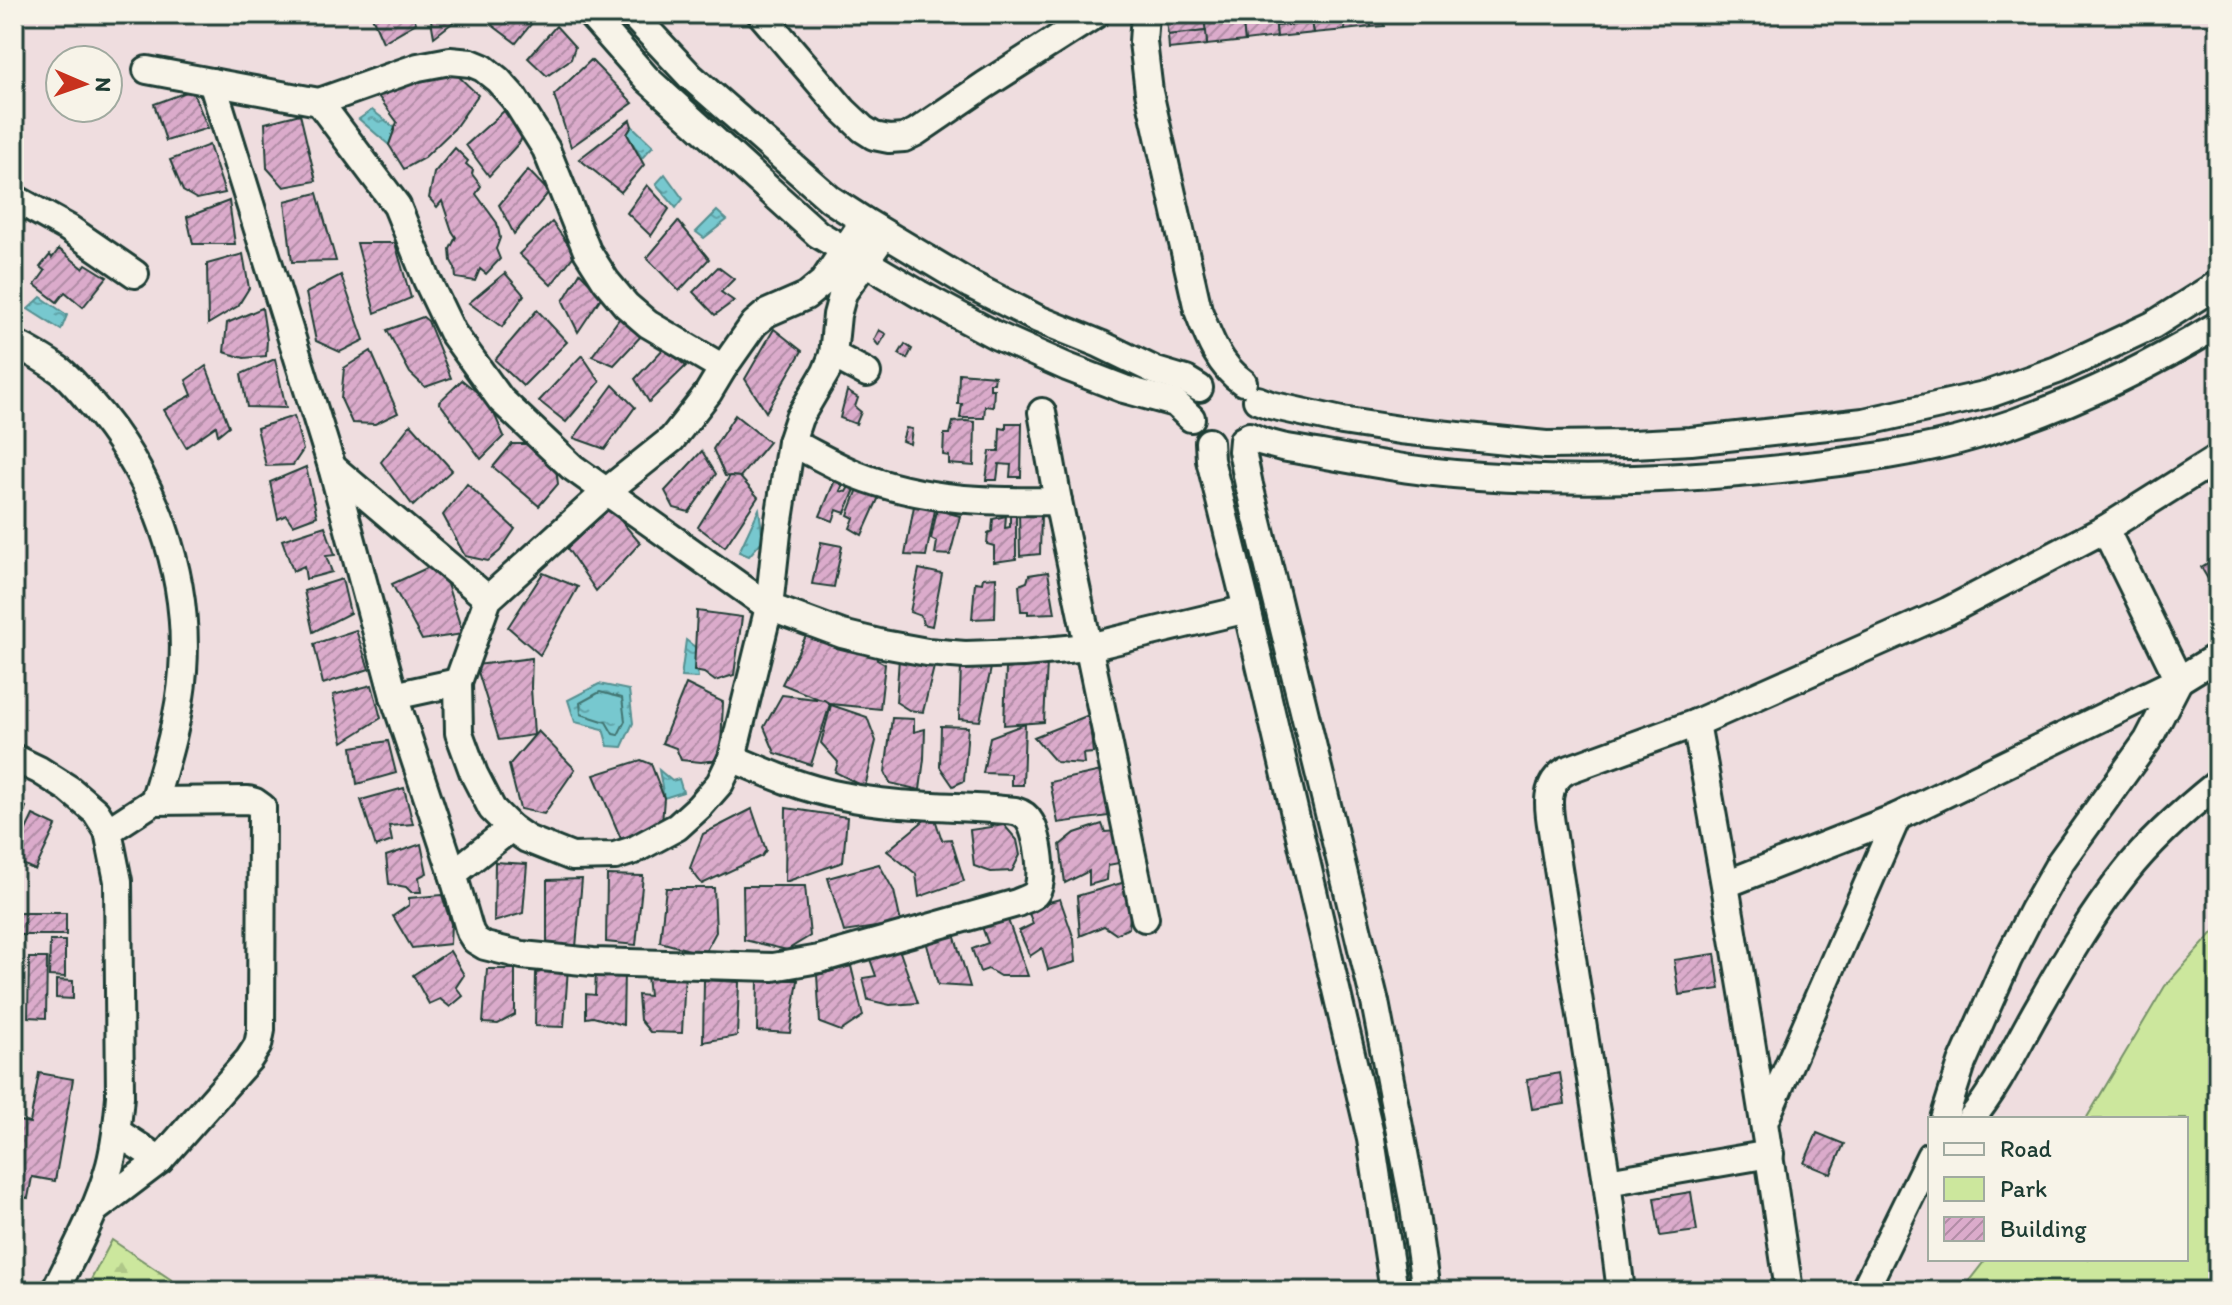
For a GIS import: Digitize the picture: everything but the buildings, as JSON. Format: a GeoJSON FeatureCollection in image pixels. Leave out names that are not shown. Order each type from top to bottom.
{"type":"FeatureCollection","features":[{"type":"Feature","properties":{"kind":"street"},"geometry":{"type":"LineString","coordinates":[[590,14],[658,89],[818,234],[995,335],[1124,389],[1175,403],[1209,442],[1226,446],[1246,438],[1423,471],[1545,479],[1683,477],[1839,462],[1973,436],[2032,417],[2107,386],[2218,325]]}},
{"type":"Feature","properties":{"kind":"street"},"geometry":{"type":"LineString","coordinates":[[632,14],[690,76],[830,199],[874,228],[971,285],[1038,319],[1156,371],[1201,386]]}},
{"type":"Feature","properties":{"kind":"street"},"geometry":{"type":"LineString","coordinates":[[766,15],[843,110],[874,136],[889,139],[904,138],[916,132],[1096,14]]}},
{"type":"Feature","properties":{"kind":"street"},"geometry":{"type":"LineString","coordinates":[[1145,14],[1143,42],[1149,92],[1198,310],[1219,355],[1250,391],[1258,419],[1242,451],[1375,1002],[1411,1186],[1426,1291]]}},
{"type":"Feature","properties":{"kind":"street"},"geometry":{"type":"LineString","coordinates":[[147,70],[319,102],[418,67],[450,61],[471,63],[483,68],[514,98],[546,149],[587,251],[606,281],[626,305],[648,324],[723,368]]}},
{"type":"Feature","properties":{"kind":"street"},"geometry":{"type":"LineString","coordinates":[[212,82],[332,467],[394,696],[470,932],[479,943],[491,949],[522,955],[593,962],[754,967],[793,965],[1017,903],[1035,894],[1038,888],[1041,873],[1034,832],[1024,814],[844,797],[778,778],[732,758]]}},
{"type":"Feature","properties":{"kind":"street"},"geometry":{"type":"LineString","coordinates":[[319,102],[397,206],[452,332],[501,400],[572,467],[769,607],[842,634],[927,652],[965,655],[1089,647],[1247,609]]}},
{"type":"Feature","properties":{"kind":"street"},"geometry":{"type":"LineString","coordinates":[[14,198],[68,228],[135,274]]}},
{"type":"Feature","properties":{"kind":"street"},"geometry":{"type":"LineString","coordinates":[[855,256],[806,296],[767,313],[754,324],[708,393],[672,439],[607,491],[488,599],[458,682],[459,733],[474,774],[492,809],[527,839],[572,857],[615,856],[634,850],[677,827],[720,783],[732,758],[769,607],[791,442],[799,418],[833,355],[837,315],[843,293],[855,256],[874,228]]}},
{"type":"Feature","properties":{"kind":"street"},"geometry":{"type":"LineString","coordinates":[[1191,418],[1193,397],[1201,386],[1216,378],[1230,377],[1270,405],[1342,421],[1434,435],[1546,445],[1691,441],[1864,422],[1989,394],[2057,370],[2153,325],[2218,284]]}},
{"type":"Feature","properties":{"kind":"street"},"geometry":{"type":"LineString","coordinates":[[806,296],[837,315]]}},
{"type":"Feature","properties":{"kind":"street"},"geometry":{"type":"LineString","coordinates":[[1198,310],[1201,386]]}},
{"type":"Feature","properties":{"kind":"street"},"geometry":{"type":"LineString","coordinates":[[14,343],[62,372],[98,410],[134,463],[164,530],[180,594],[184,670],[171,742],[154,801]]}},
{"type":"Feature","properties":{"kind":"street"},"geometry":{"type":"LineString","coordinates":[[833,355],[867,373]]}},
{"type":"Feature","properties":{"kind":"street"},"geometry":{"type":"LineString","coordinates":[[1042,412],[1145,918]]}},
{"type":"Feature","properties":{"kind":"street"},"geometry":{"type":"LineString","coordinates":[[791,442],[857,475],[906,490],[951,499],[1058,501]]}},
{"type":"Feature","properties":{"kind":"street"},"geometry":{"type":"LineString","coordinates":[[1209,442],[1210,460],[1371,1139],[1394,1291]]}},
{"type":"Feature","properties":{"kind":"street"},"geometry":{"type":"LineString","coordinates":[[1621,1291],[1549,808],[1552,783],[1567,770],[1696,723],[1948,611],[2105,529],[2218,458]]}},
{"type":"Feature","properties":{"kind":"street"},"geometry":{"type":"LineString","coordinates":[[332,467],[488,599]]}},
{"type":"Feature","properties":{"kind":"street"},"geometry":{"type":"LineString","coordinates":[[2105,529],[2179,680]]}},
{"type":"Feature","properties":{"kind":"street"},"geometry":{"type":"LineString","coordinates":[[1726,884],[1897,817],[2179,680],[2218,656]]}},
{"type":"Feature","properties":{"kind":"street"},"geometry":{"type":"LineString","coordinates":[[1945,1117],[1962,1063],[2033,910],[2061,861],[2148,740],[2179,680]]}},
{"type":"Feature","properties":{"kind":"street"},"geometry":{"type":"LineString","coordinates":[[394,696],[458,682]]}},
{"type":"Feature","properties":{"kind":"street"},"geometry":{"type":"LineString","coordinates":[[1696,723],[1726,884],[1789,1291]]}},
{"type":"Feature","properties":{"kind":"street"},"geometry":{"type":"LineString","coordinates":[[14,758],[69,789],[96,812],[108,831],[118,881],[120,1096],[117,1132],[109,1168],[93,1211],[55,1291]]}},
{"type":"Feature","properties":{"kind":"street"},"geometry":{"type":"LineString","coordinates":[[1973,1117],[1986,1101],[2077,943],[2126,872],[2170,826],[2218,783]]}},
{"type":"Feature","properties":{"kind":"street"},"geometry":{"type":"LineString","coordinates":[[93,1211],[160,1160],[229,1085],[258,1045],[261,1030],[263,812],[259,804],[248,800],[154,801],[108,831]]}},
{"type":"Feature","properties":{"kind":"street"},"geometry":{"type":"LineString","coordinates":[[1764,1122],[1897,817]]}},
{"type":"Feature","properties":{"kind":"street"},"geometry":{"type":"LineString","coordinates":[[453,874],[511,828]]}},
{"type":"Feature","properties":{"kind":"street"},"geometry":{"type":"LineString","coordinates":[[117,1132],[160,1160]]}},
{"type":"Feature","properties":{"kind":"street"},"geometry":{"type":"LineString","coordinates":[[1607,1182],[1770,1154]]}},
{"type":"Feature","properties":{"kind":"street"},"geometry":{"type":"LineString","coordinates":[[1864,1291],[1928,1161]]}},
{"type":"Feature","properties":{"kind":"green space"},"geometry":{"type":"Polygon","coordinates":[[[2218,927],[2218,1291],[1961,1291],[1984,1261],[2188,1261],[2188,1117],[2087,1117],[2165,986],[2218,927]]]}},
{"type":"Feature","properties":{"kind":"green space"},"geometry":{"type":"Polygon","coordinates":[[[112,1240],[188,1291],[85,1291],[112,1240]]]}},
{"type":"Feature","properties":{"kind":"water"},"geometry":{"type":"Polygon","coordinates":[[[372,110],[395,128],[389,145],[359,119],[372,110]]]}},
{"type":"Feature","properties":{"kind":"water"},"geometry":{"type":"Polygon","coordinates":[[[632,126],[653,146],[642,158],[627,134],[632,126]]]}},
{"type":"Feature","properties":{"kind":"water"},"geometry":{"type":"Polygon","coordinates":[[[665,174],[683,199],[676,208],[656,184],[665,174]]]}},
{"type":"Feature","properties":{"kind":"water"},"geometry":{"type":"Polygon","coordinates":[[[717,211],[727,220],[704,238],[696,232],[717,211]]]}},
{"type":"Feature","properties":{"kind":"water"},"geometry":{"type":"Polygon","coordinates":[[[41,297],[67,315],[61,330],[28,309],[41,297]]]}},
{"type":"Feature","properties":{"kind":"water"},"geometry":{"type":"Polygon","coordinates":[[[759,509],[763,540],[749,556],[739,552],[759,509]]]}},
{"type":"Feature","properties":{"kind":"water"},"geometry":{"type":"Polygon","coordinates":[[[686,640],[695,647],[698,678],[681,677],[686,640]]]}},
{"type":"Feature","properties":{"kind":"water"},"geometry":{"type":"Polygon","coordinates":[[[599,684],[629,690],[633,723],[622,747],[608,746],[603,729],[575,722],[568,700],[599,684]]]}},
{"type":"Feature","properties":{"kind":"water"},"geometry":{"type":"Polygon","coordinates":[[[659,770],[672,781],[679,779],[683,792],[664,798],[659,770]]]}}]}
